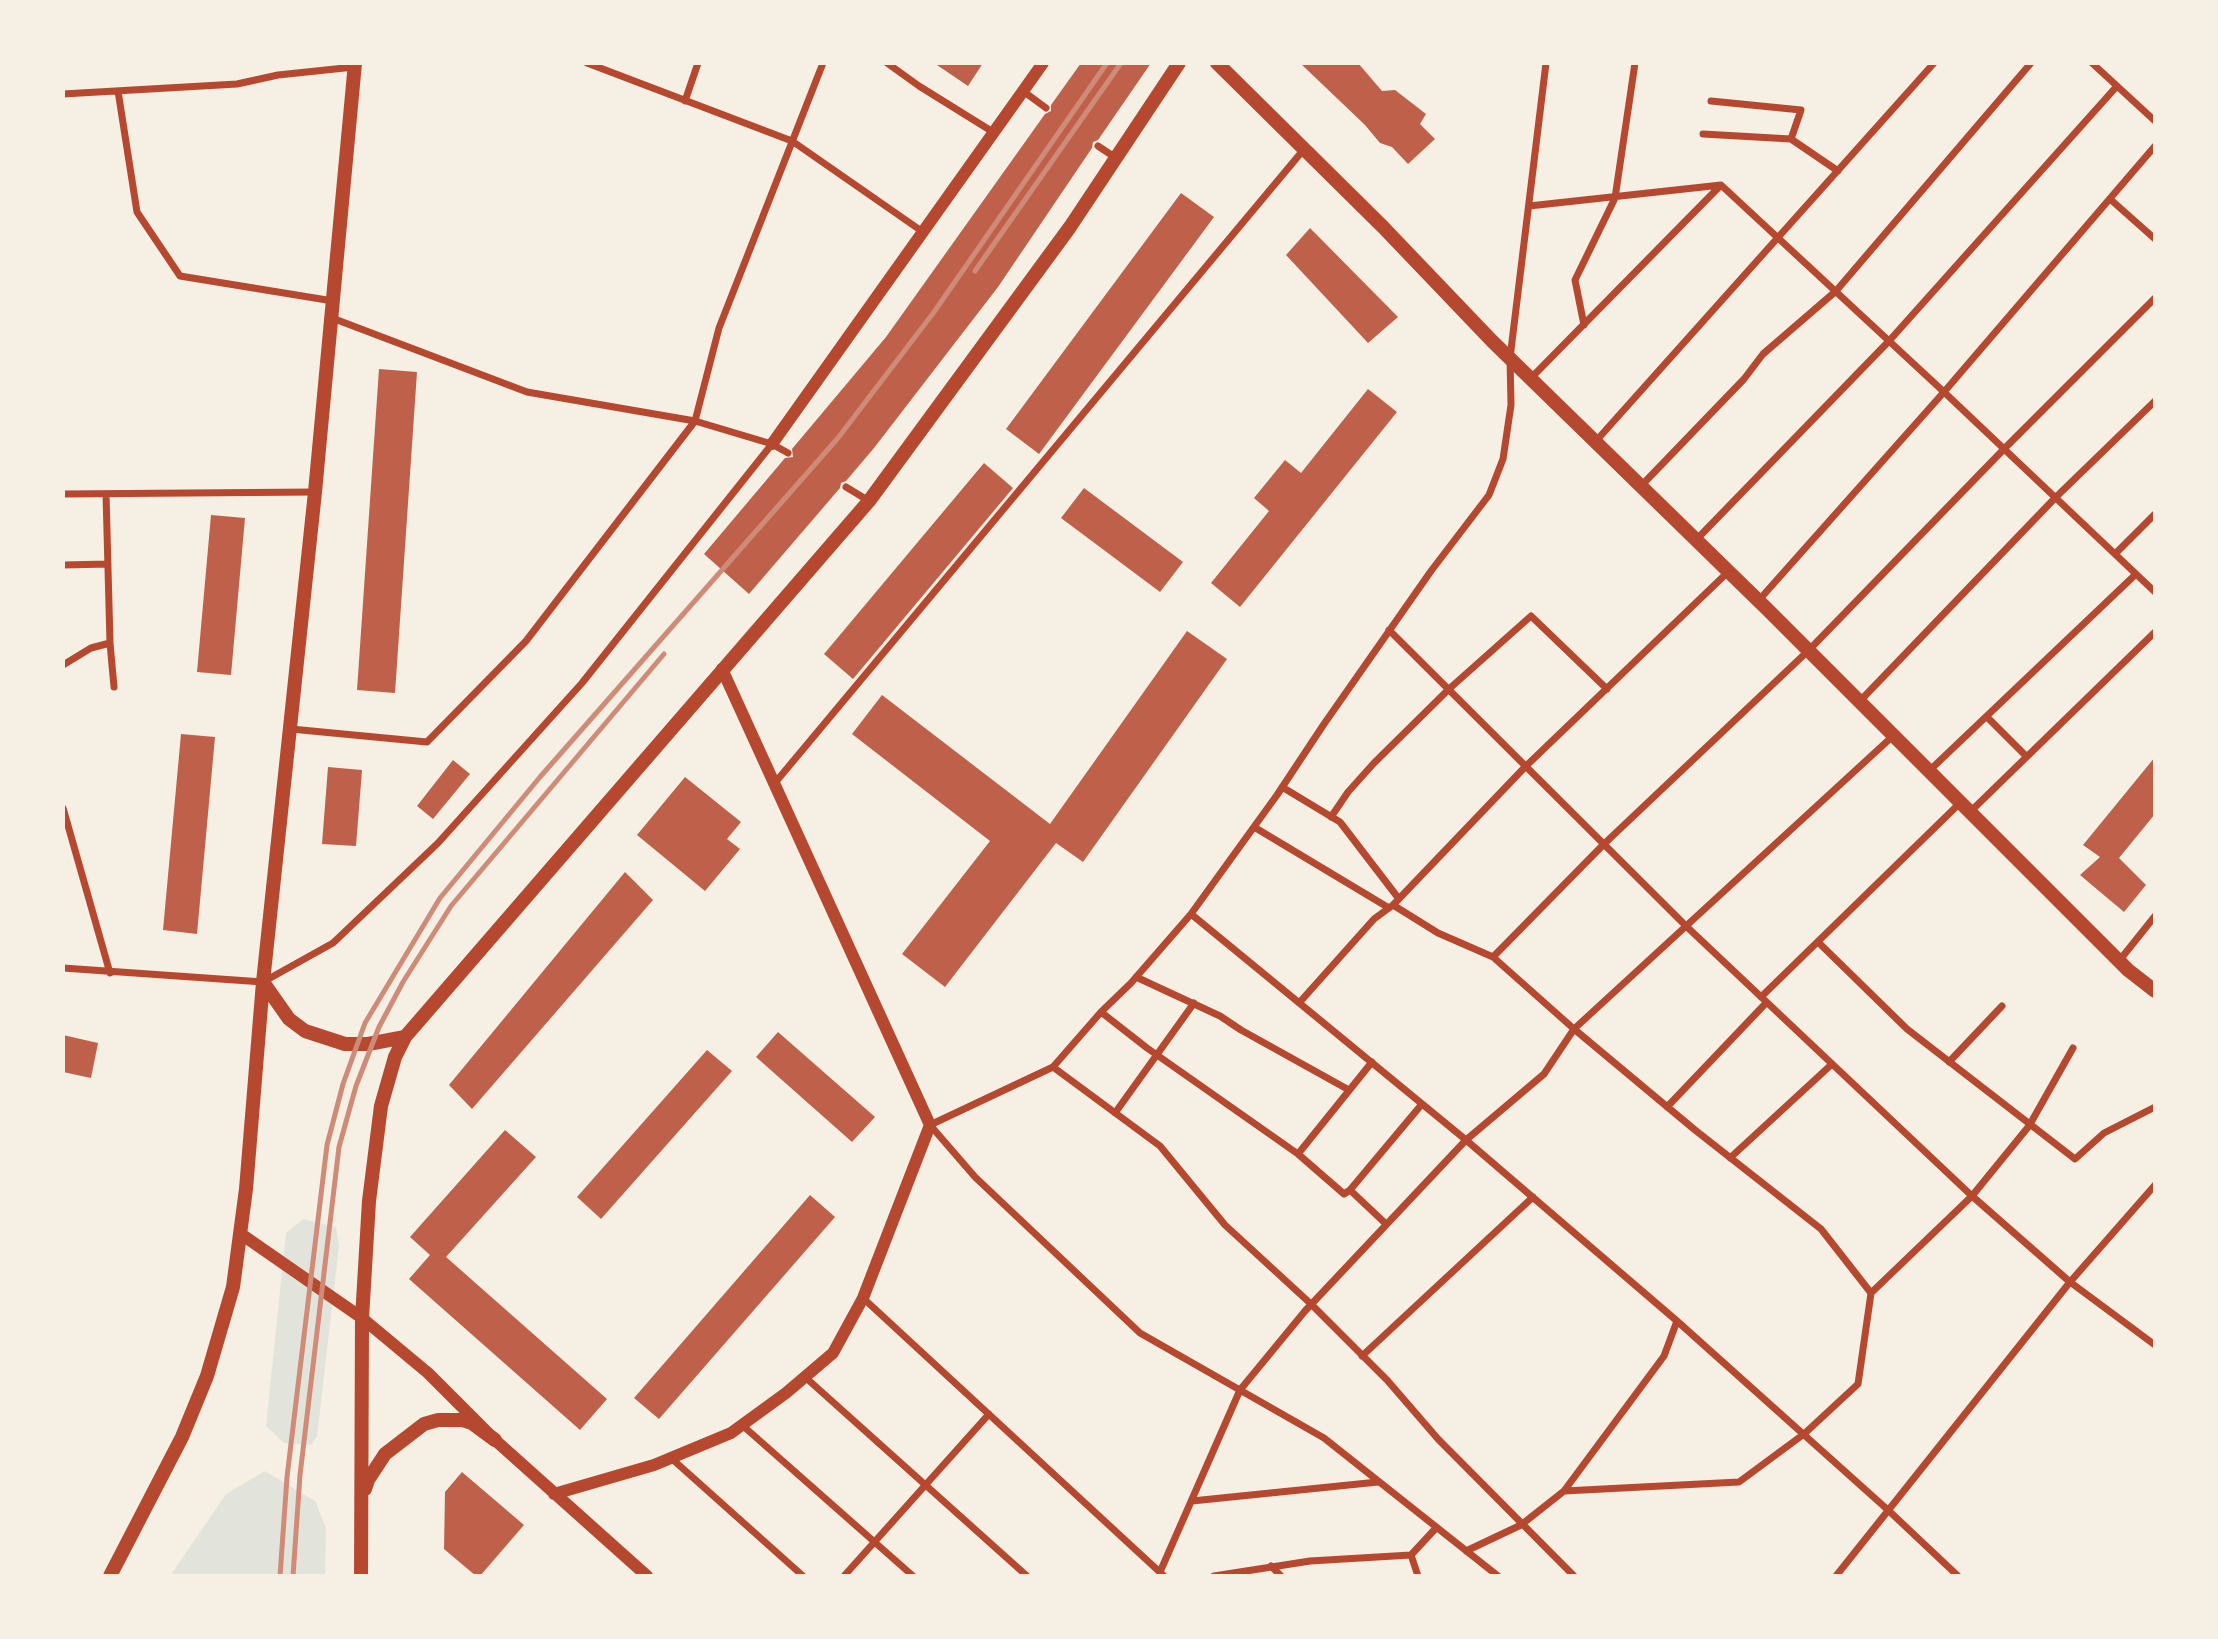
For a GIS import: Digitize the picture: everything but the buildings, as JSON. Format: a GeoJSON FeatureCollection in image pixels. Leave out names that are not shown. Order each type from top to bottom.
{"type":"FeatureCollection","features":[{"type":"Feature","properties":{"kind":"main road"},"geometry":{"type":"LineString","coordinates":[[361,1576],[362,1318],[374,1148],[387,1081],[405,1037],[869,501],[1070,228],[1180,63]]}},
{"type":"Feature","properties":{"kind":"main road"},"geometry":{"type":"LineString","coordinates":[[1217,63],[1305,148],[1510,358],[1759,600],[2119,961],[2155,991]]}},
{"type":"Feature","properties":{"kind":"main road"},"geometry":{"type":"LineString","coordinates":[[110,1576],[182,1437],[207,1376],[233,1287],[241,1234],[263,982],[315,492],[355,65]]}},
{"type":"Feature","properties":{"kind":"main road"},"geometry":{"type":"LineString","coordinates":[[263,982],[289,1019],[305,1031],[345,1044],[368,1044],[405,1037]]}},
{"type":"Feature","properties":{"kind":"main road"},"geometry":{"type":"LineString","coordinates":[[362,1497],[368,1480],[385,1454],[424,1424],[438,1420],[463,1420],[495,1440]]}},
{"type":"Feature","properties":{"kind":"street"},"geometry":{"type":"LineString","coordinates":[[587,63],[793,141],[923,232]]}},
{"type":"Feature","properties":{"kind":"street"},"geometry":{"type":"LineString","coordinates":[[685,101],[698,63]]}},
{"type":"Feature","properties":{"kind":"street"},"geometry":{"type":"LineString","coordinates":[[291,729],[427,742],[526,641],[695,421],[719,328],[823,63]]}},
{"type":"Feature","properties":{"kind":"street"},"geometry":{"type":"LineString","coordinates":[[887,63],[993,132]]}},
{"type":"Feature","properties":{"kind":"street"},"geometry":{"type":"LineString","coordinates":[[63,968],[263,982],[333,943],[438,843],[582,683],[772,444],[1043,63]]}},
{"type":"Feature","properties":{"kind":"street"},"geometry":{"type":"LineString","coordinates":[[554,1494],[654,1465],[732,1433],[833,1353],[863,1298],[930,1125],[1053,1067],[1136,976],[1191,914],[1254,828],[1431,571],[1489,495],[1503,459],[1511,405],[1510,358],[1546,63]]}},
{"type":"Feature","properties":{"kind":"street"},"geometry":{"type":"LineString","coordinates":[[1584,325],[1575,280],[1615,198],[1635,63]]}},
{"type":"Feature","properties":{"kind":"street"},"geometry":{"type":"LineString","coordinates":[[1596,441],[1934,63]]}},
{"type":"Feature","properties":{"kind":"street"},"geometry":{"type":"LineString","coordinates":[[1640,486],[1744,379],[1763,354],[1836,291],[2031,63]]}},
{"type":"Feature","properties":{"kind":"street"},"geometry":{"type":"LineString","coordinates":[[2092,63],[2155,121]]}},
{"type":"Feature","properties":{"kind":"street"},"geometry":{"type":"LineString","coordinates":[[63,94],[237,84],[278,75],[355,65]]}},
{"type":"Feature","properties":{"kind":"street"},"geometry":{"type":"LineString","coordinates":[[1695,540],[1889,341],[2117,86]]}},
{"type":"Feature","properties":{"kind":"street"},"geometry":{"type":"LineString","coordinates":[[118,91],[137,212],[180,276],[334,301]]}},
{"type":"Feature","properties":{"kind":"street"},"geometry":{"type":"LineString","coordinates":[[1023,91],[1046,108]]}},
{"type":"Feature","properties":{"kind":"street"},"geometry":{"type":"LineString","coordinates":[[1711,101],[1801,110],[1791,139]]}},
{"type":"Feature","properties":{"kind":"street"},"geometry":{"type":"LineString","coordinates":[[1703,134],[1791,139],[1838,171]]}},
{"type":"Feature","properties":{"kind":"street"},"geometry":{"type":"LineString","coordinates":[[1098,146],[1116,159]]}},
{"type":"Feature","properties":{"kind":"street"},"geometry":{"type":"LineString","coordinates":[[1759,600],[1944,392],[2155,146]]}},
{"type":"Feature","properties":{"kind":"street"},"geometry":{"type":"LineString","coordinates":[[774,784],[1305,148]]}},
{"type":"Feature","properties":{"kind":"street"},"geometry":{"type":"LineString","coordinates":[[1529,206],[1721,186],[2155,592]]}},
{"type":"Feature","properties":{"kind":"street"},"geometry":{"type":"LineString","coordinates":[[1531,378],[1721,186]]}},
{"type":"Feature","properties":{"kind":"street"},"geometry":{"type":"LineString","coordinates":[[2110,199],[2155,239]]}},
{"type":"Feature","properties":{"kind":"street"},"geometry":{"type":"LineString","coordinates":[[1493,957],[1604,845],[1809,650],[2155,298]]}},
{"type":"Feature","properties":{"kind":"street"},"geometry":{"type":"LineString","coordinates":[[331,318],[527,392],[695,421],[772,444],[788,453]]}},
{"type":"Feature","properties":{"kind":"street"},"geometry":{"type":"LineString","coordinates":[[1860,701],[2055,498],[2155,401]]}},
{"type":"Feature","properties":{"kind":"street"},"geometry":{"type":"LineString","coordinates":[[846,487],[869,501]]}},
{"type":"Feature","properties":{"kind":"street"},"geometry":{"type":"LineString","coordinates":[[63,494],[315,492]]}},
{"type":"Feature","properties":{"kind":"street"},"geometry":{"type":"LineString","coordinates":[[106,494],[110,643],[114,687]]}},
{"type":"Feature","properties":{"kind":"street"},"geometry":{"type":"LineString","coordinates":[[2115,554],[2155,514]]}},
{"type":"Feature","properties":{"kind":"street"},"geometry":{"type":"LineString","coordinates":[[63,565],[108,564]]}},
{"type":"Feature","properties":{"kind":"street"},"geometry":{"type":"LineString","coordinates":[[1299,1003],[1374,919],[1394,904],[1525,767],[1729,572]]}},
{"type":"Feature","properties":{"kind":"street"},"geometry":{"type":"LineString","coordinates":[[1930,770],[2136,575]]}},
{"type":"Feature","properties":{"kind":"street"},"geometry":{"type":"LineString","coordinates":[[1331,817],[1348,792],[1374,763],[1449,689],[1531,616],[1607,689]]}},
{"type":"Feature","properties":{"kind":"street"},"geometry":{"type":"LineString","coordinates":[[1389,631],[1686,926],[1972,1196],[2070,1282],[2155,1345]]}},
{"type":"Feature","properties":{"kind":"street"},"geometry":{"type":"LineString","coordinates":[[1667,1107],[1818,942],[1966,806],[2026,756],[2155,632]]}},
{"type":"Feature","properties":{"kind":"street"},"geometry":{"type":"LineString","coordinates":[[63,665],[90,648],[110,643]]}},
{"type":"Feature","properties":{"kind":"street"},"geometry":{"type":"LineString","coordinates":[[722,669],[930,1125],[975,1177],[1140,1332],[1324,1438],[1497,1576]]}},
{"type":"Feature","properties":{"kind":"street"},"geometry":{"type":"LineString","coordinates":[[1987,717],[2026,756]]}},
{"type":"Feature","properties":{"kind":"street"},"geometry":{"type":"LineString","coordinates":[[863,1298],[1162,1574],[1240,1390],[1311,1304],[1466,1140],[1544,1074],[1574,1029],[1894,735]]}},
{"type":"Feature","properties":{"kind":"street"},"geometry":{"type":"LineString","coordinates":[[1282,787],[1340,822],[1394,904]]}},
{"type":"Feature","properties":{"kind":"street"},"geometry":{"type":"LineString","coordinates":[[63,808],[110,973]]}},
{"type":"Feature","properties":{"kind":"street"},"geometry":{"type":"LineString","coordinates":[[1254,828],[1394,904],[1438,933],[1493,957],[1667,1107],[1821,1229],[1871,1293]]}},
{"type":"Feature","properties":{"kind":"street"},"geometry":{"type":"LineString","coordinates":[[1191,914],[1466,1140],[1677,1321],[1958,1576]]}},
{"type":"Feature","properties":{"kind":"street"},"geometry":{"type":"LineString","coordinates":[[2119,961],[2155,916]]}},
{"type":"Feature","properties":{"kind":"street"},"geometry":{"type":"LineString","coordinates":[[1818,942],[1908,1029],[2029,1126],[2075,1159],[2104,1133],[2155,1107]]}},
{"type":"Feature","properties":{"kind":"street"},"geometry":{"type":"LineString","coordinates":[[1136,976],[1220,1016],[1349,1090]]}},
{"type":"Feature","properties":{"kind":"street"},"geometry":{"type":"LineString","coordinates":[[1115,1113],[1194,1003]]}},
{"type":"Feature","properties":{"kind":"street"},"geometry":{"type":"LineString","coordinates":[[1949,1062],[2002,1006]]}},
{"type":"Feature","properties":{"kind":"street"},"geometry":{"type":"LineString","coordinates":[[1101,1012],[1297,1154],[1344,1194],[1422,1104]]}},
{"type":"Feature","properties":{"kind":"street"},"geometry":{"type":"LineString","coordinates":[[1564,1491],[1739,1482],[1804,1434],[1858,1384],[1871,1293],[1972,1196],[2029,1126],[2073,1048]]}},
{"type":"Feature","properties":{"kind":"street"},"geometry":{"type":"LineString","coordinates":[[1297,1154],[1372,1062]]}},
{"type":"Feature","properties":{"kind":"street"},"geometry":{"type":"LineString","coordinates":[[1730,1158],[1832,1064]]}},
{"type":"Feature","properties":{"kind":"street"},"geometry":{"type":"LineString","coordinates":[[1053,1067],[1160,1146],[1225,1225],[1311,1304],[1387,1380],[1438,1439],[1574,1576]]}},
{"type":"Feature","properties":{"kind":"street"},"geometry":{"type":"LineString","coordinates":[[1836,1576],[2070,1282],[2155,1185]]}},
{"type":"Feature","properties":{"kind":"street"},"geometry":{"type":"LineString","coordinates":[[1350,1190],[1386,1224]]}},
{"type":"Feature","properties":{"kind":"street"},"geometry":{"type":"LineString","coordinates":[[1362,1356],[1533,1197]]}},
{"type":"Feature","properties":{"kind":"street"},"geometry":{"type":"LineString","coordinates":[[241,1234],[362,1318],[428,1373],[495,1440],[647,1576]]}},
{"type":"Feature","properties":{"kind":"street"},"geometry":{"type":"LineString","coordinates":[[1466,1551],[1521,1525],[1564,1491],[1664,1356],[1677,1321]]}},
{"type":"Feature","properties":{"kind":"street"},"geometry":{"type":"LineString","coordinates":[[805,1377],[1027,1576]]}},
{"type":"Feature","properties":{"kind":"street"},"geometry":{"type":"LineString","coordinates":[[844,1576],[989,1414]]}},
{"type":"Feature","properties":{"kind":"street"},"geometry":{"type":"LineString","coordinates":[[742,1425],[913,1576]]}},
{"type":"Feature","properties":{"kind":"street"},"geometry":{"type":"LineString","coordinates":[[671,1458],[803,1576]]}},
{"type":"Feature","properties":{"kind":"street"},"geometry":{"type":"LineString","coordinates":[[1192,1501],[1378,1482]]}},
{"type":"Feature","properties":{"kind":"street"},"geometry":{"type":"LineString","coordinates":[[1214,1576],[1310,1560],[1411,1555],[1436,1528]]}},
{"type":"Feature","properties":{"kind":"street"},"geometry":{"type":"LineString","coordinates":[[1411,1555],[1415,1575]]}},
{"type":"Feature","properties":{"kind":"street"},"geometry":{"type":"LineString","coordinates":[[1270,1566],[1281,1576]]}},
{"type":"Feature","properties":{"kind":"street"},"geometry":{"type":"LineString","coordinates":[[1841,1569],[1847,1576]]}},
{"type":"Feature","properties":{"kind":"shaded area"},"geometry":{"type":"Polygon","coordinates":[[[303,1219],[336,1227],[339,1246],[317,1437],[311,1445],[284,1443],[266,1426],[286,1233],[303,1219]]]}},
{"type":"Feature","properties":{"kind":"shaded area"},"geometry":{"type":"Polygon","coordinates":[[[265,1471],[315,1501],[326,1528],[325,1576],[170,1576],[226,1494],[265,1471]]]}},
{"type":"Feature","properties":{"kind":"railway"},"geometry":{"type":"LineString","coordinates":[[280,1576],[287,1477],[327,1145],[343,1084],[365,1023],[440,898],[540,777],[838,438],[934,312],[1107,63]]}},
{"type":"Feature","properties":{"kind":"railway"},"geometry":{"type":"LineString","coordinates":[[975,271],[1121,63]]}},
{"type":"Feature","properties":{"kind":"railway"},"geometry":{"type":"LineString","coordinates":[[293,1576],[300,1475],[339,1147],[356,1086],[379,1027],[403,982],[451,906],[664,654]]}}]}
